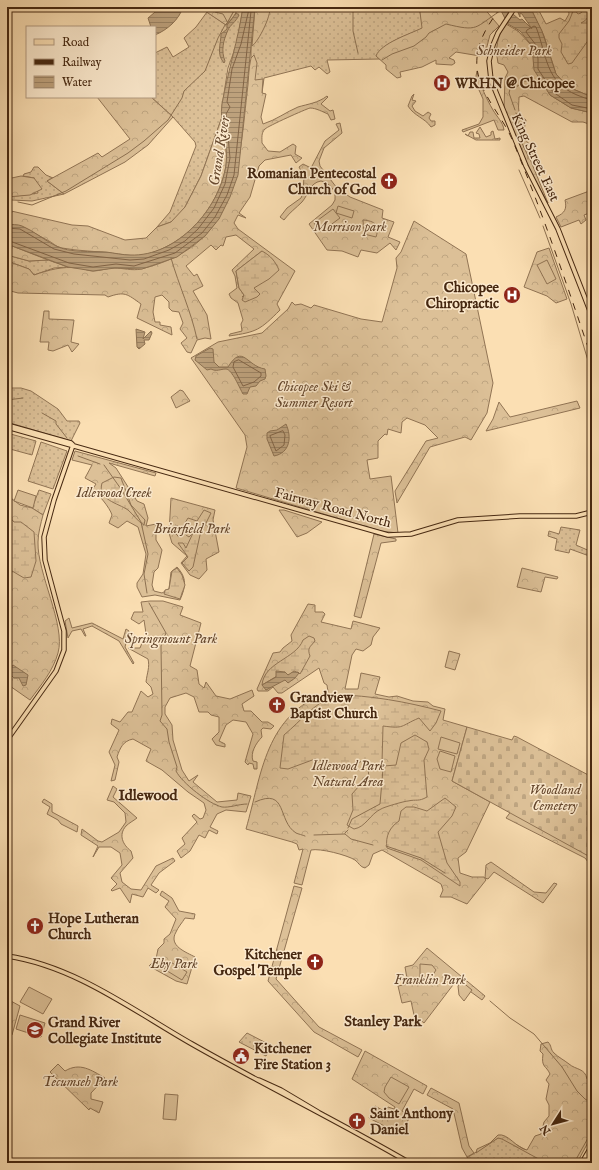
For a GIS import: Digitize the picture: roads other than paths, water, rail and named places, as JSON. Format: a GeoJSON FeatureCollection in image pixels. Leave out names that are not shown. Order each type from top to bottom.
{"type":"FeatureCollection","features":[{"type":"Feature","properties":{"kind":"highway"},"geometry":{"type":"LineString","coordinates":[[582,1163],[592,1146]]}},
{"type":"Feature","properties":{"kind":"highway"},"geometry":{"type":"LineString","coordinates":[[590,1163],[592,1159]]}},
{"type":"Feature","properties":{"kind":"main road","name":"King Street East"},"geometry":{"type":"LineString","coordinates":[[515,7],[495,40],[490,58],[490,71],[493,86],[526,166],[558,229],[592,316]]}},
{"type":"Feature","properties":{"kind":"main road","name":"Fairway Road North"},"geometry":{"type":"LineString","coordinates":[[7,426],[64,444],[388,534],[411,534],[458,520],[520,516],[576,516],[592,512]]}},
{"type":"Feature","properties":{"kind":"main road","name":"Fairway Road North"},"geometry":{"type":"LineString","coordinates":[[7,426],[71,443],[73,446]]}},
{"type":"Feature","properties":{"kind":"main road"},"geometry":{"type":"LineString","coordinates":[[64,444],[69,448],[70,454]]}},
{"type":"Feature","properties":{"kind":"main road"},"geometry":{"type":"LineString","coordinates":[[7,740],[56,671],[64,650],[64,631],[43,549],[45,527],[73,446]]}},
{"type":"Feature","properties":{"kind":"main road"},"geometry":{"type":"LineString","coordinates":[[7,956],[41,964],[82,980],[302,1105],[318,1112],[410,1163]]}},
{"type":"Feature","properties":{"kind":"water"},"geometry":{"type":"Polygon","coordinates":[[[161,7],[183,7],[179,16],[172,24],[156,34],[156,26],[151,26],[148,18],[161,7]]]}},
{"type":"Feature","properties":{"kind":"water"},"geometry":{"type":"Polygon","coordinates":[[[243,7],[255,7],[238,175],[230,197],[219,219],[205,236],[177,257],[142,269],[115,268],[93,271],[68,267],[7,244],[7,224],[19,225],[31,230],[56,246],[68,250],[106,252],[127,255],[147,253],[164,248],[179,239],[193,227],[205,213],[215,197],[222,181],[226,165],[227,157],[221,112],[243,7]]]}},
{"type":"Feature","properties":{"kind":"water"},"geometry":{"type":"Polygon","coordinates":[[[499,7],[509,7],[508,10],[520,20],[522,19],[532,29],[522,14],[520,13],[520,17],[516,8],[515,11],[512,7],[530,7],[542,31],[556,74],[568,87],[592,97],[592,113],[571,108],[550,95],[534,70],[532,46],[520,31],[508,24],[499,7]]]}},
{"type":"Feature","properties":{"kind":"water"},"geometry":{"type":"Polygon","coordinates":[[[236,13],[239,15],[229,28],[224,42],[224,63],[220,56],[221,34],[227,29],[227,25],[236,13]]]}},
{"type":"Feature","properties":{"kind":"water"},"geometry":{"type":"Polygon","coordinates":[[[136,329],[145,332],[143,339],[151,331],[152,333],[149,340],[144,340],[145,344],[139,349],[137,347],[136,329]]]}},
{"type":"Feature","properties":{"kind":"water"},"geometry":{"type":"Polygon","coordinates":[[[210,348],[213,349],[214,362],[219,367],[228,367],[233,360],[241,356],[253,364],[265,369],[265,379],[260,381],[256,386],[250,387],[247,394],[243,394],[231,372],[226,369],[207,370],[195,360],[196,356],[210,348]]]}},
{"type":"Feature","properties":{"kind":"water"},"geometry":{"type":"Polygon","coordinates":[[[286,424],[289,434],[288,444],[283,452],[274,456],[267,439],[267,433],[277,430],[286,424]]]}},
{"type":"Feature","properties":{"kind":"water"},"geometry":{"type":"Polygon","coordinates":[[[13,665],[28,675],[26,685],[23,686],[19,678],[14,678],[8,672],[13,665]]]}},
{"type":"Feature","properties":{"kind":"water"},"geometry":{"type":"Polygon","coordinates":[[[276,671],[285,672],[288,675],[294,671],[299,673],[288,683],[285,680],[266,690],[262,685],[276,677],[276,671]]]}},
{"type":"Feature","properties":{"kind":"waterway"},"geometry":{"type":"LineString","coordinates":[[210,7],[215,12],[223,14],[228,23]]}},
{"type":"Feature","properties":{"kind":"waterway"},"geometry":{"type":"LineString","coordinates":[[235,15],[238,7]]}},
{"type":"Feature","properties":{"kind":"waterway"},"geometry":{"type":"LineString","coordinates":[[353,7],[353,31],[358,53]]}},
{"type":"Feature","properties":{"kind":"waterway"},"geometry":{"type":"LineString","coordinates":[[382,60],[392,54],[414,46],[429,33],[446,24],[465,28],[476,27],[500,11]]}},
{"type":"Feature","properties":{"kind":"waterway"},"geometry":{"type":"LineString","coordinates":[[18,202],[32,205],[66,191],[128,153],[144,141],[168,120],[182,98],[184,91],[205,71],[218,38],[225,25],[232,19]]}},
{"type":"Feature","properties":{"kind":"waterway"},"geometry":{"type":"LineString","coordinates":[[515,110],[509,93],[510,89],[515,88],[524,81],[543,82]]}},
{"type":"Feature","properties":{"kind":"waterway"},"geometry":{"type":"LineString","coordinates":[[516,113],[519,122],[520,139],[528,159]]}},
{"type":"Feature","properties":{"kind":"waterway"},"geometry":{"type":"LineString","coordinates":[[519,170],[540,218]]}},
{"type":"Feature","properties":{"kind":"waterway"},"geometry":{"type":"LineString","coordinates":[[543,226],[571,304],[589,364]]}},
{"type":"Feature","properties":{"kind":"waterway"},"geometry":{"type":"LineString","coordinates":[[171,258],[192,318],[197,339]]}},
{"type":"Feature","properties":{"kind":"waterway","name":"Idlewood Creek"},"geometry":{"type":"LineString","coordinates":[[7,400],[23,398]]}},
{"type":"Feature","properties":{"kind":"waterway","name":"Idlewood Creek"},"geometry":{"type":"LineString","coordinates":[[42,413],[56,421],[56,424],[67,438]]}},
{"type":"Feature","properties":{"kind":"waterway","name":"Idlewood Creek"},"geometry":{"type":"LineString","coordinates":[[78,456],[100,464]]}},
{"type":"Feature","properties":{"kind":"waterway","name":"Idlewood Creek"},"geometry":{"type":"LineString","coordinates":[[104,465],[141,522],[148,554],[144,574],[147,593]]}},
{"type":"Feature","properties":{"kind":"waterway","name":"Idlewood Creek"},"geometry":{"type":"LineString","coordinates":[[149,603],[166,633],[161,646],[162,715],[160,721],[167,729],[169,742],[177,767],[176,771],[190,787],[210,802],[222,807],[247,804]]}},
{"type":"Feature","properties":{"kind":"waterway"},"geometry":{"type":"LineString","coordinates":[[348,828],[352,819],[380,804],[383,769],[385,768]]}},
{"type":"Feature","properties":{"kind":"waterway","name":"Idlewood Creek"},"geometry":{"type":"LineString","coordinates":[[255,802],[265,799],[273,799],[281,807],[290,828],[296,833],[305,836]]}},
{"type":"Feature","properties":{"kind":"waterway","name":"Idlewood Creek"},"geometry":{"type":"LineString","coordinates":[[345,833],[348,830]]}},
{"type":"Feature","properties":{"kind":"waterway"},"geometry":{"type":"LineString","coordinates":[[345,834],[351,839],[373,845]]}},
{"type":"Feature","properties":{"kind":"waterway","name":"Idlewood Creek"},"geometry":{"type":"LineString","coordinates":[[314,835],[345,834]]}},
{"type":"Feature","properties":{"kind":"waterway"},"geometry":{"type":"LineString","coordinates":[[386,846],[421,858],[445,873]]}},
{"type":"Feature","properties":{"kind":"waterway"},"geometry":{"type":"LineString","coordinates":[[490,1001],[510,1018],[534,1034],[562,1067],[577,1091],[585,1099],[592,1103]]}},
{"type":"Feature","properties":{"kind":"waterway"},"geometry":{"type":"LineString","coordinates":[[574,1163],[592,1131]]}},
{"type":"Feature","properties":{"kind":"railway"},"geometry":{"type":"LineString","coordinates":[[501,7],[491,21],[480,43],[477,59],[479,78],[487,96],[508,130],[534,193],[592,359]]}},
{"type":"Feature","properties":{"kind":"place","name":"WRHN @ Chicopee"},"geometry":{"type":"Point","coordinates":[442,83]}},
{"type":"Feature","properties":{"kind":"place","name":"Romanian Pentecostal Church of God"},"geometry":{"type":"Point","coordinates":[389,181]}},
{"type":"Feature","properties":{"kind":"place","name":"Chicopee Chiropractic"},"geometry":{"type":"Point","coordinates":[512,295]}},
{"type":"Feature","properties":{"kind":"place","name":"Grandview Baptist Church"},"geometry":{"type":"Point","coordinates":[277,705]}},
{"type":"Feature","properties":{"kind":"place","name":"Hope Lutheran Church"},"geometry":{"type":"Point","coordinates":[35,926]}},
{"type":"Feature","properties":{"kind":"place","name":"Kitchener Gospel Temple"},"geometry":{"type":"Point","coordinates":[315,962]}},
{"type":"Feature","properties":{"kind":"place","name":"Grand River Collegiate Institute"},"geometry":{"type":"Point","coordinates":[35,1030]}},
{"type":"Feature","properties":{"kind":"place","name":"Kitchener Fire Station 3"},"geometry":{"type":"Point","coordinates":[241,1056]}},
{"type":"Feature","properties":{"kind":"place","name":"Saint Anthony Daniel"},"geometry":{"type":"Point","coordinates":[357,1121]}},
{"type":"Feature","properties":{"kind":"district","name":"Idlewood"},"geometry":{"type":"Point","coordinates":[148,795]}},
{"type":"Feature","properties":{"kind":"district","name":"Stanley Park"},"geometry":{"type":"Point","coordinates":[383,1021]}},
{"type":"Feature","properties":{"kind":"park label","name":"Schneider Park"},"geometry":{"type":"Point","coordinates":[514,50]}},
{"type":"Feature","properties":{"kind":"park label","name":"Morrison park"},"geometry":{"type":"Point","coordinates":[350,226]}},
{"type":"Feature","properties":{"kind":"park label","name":"Chicopee Ski & Summer Resort"},"geometry":{"type":"Point","coordinates":[314,394]}},
{"type":"Feature","properties":{"kind":"park label","name":"Briarfield Park"},"geometry":{"type":"Point","coordinates":[192,528]}},
{"type":"Feature","properties":{"kind":"park label","name":"Springmount Park"},"geometry":{"type":"Point","coordinates":[171,638]}},
{"type":"Feature","properties":{"kind":"park label","name":"Idlewood Park Natural Area"},"geometry":{"type":"Point","coordinates":[348,774]}},
{"type":"Feature","properties":{"kind":"park label","name":"Woodland Cemetery"},"geometry":{"type":"Point","coordinates":[555,798]}},
{"type":"Feature","properties":{"kind":"park label","name":"Eby Park"},"geometry":{"type":"Point","coordinates":[174,963]}},
{"type":"Feature","properties":{"kind":"park label","name":"Franklin Park"},"geometry":{"type":"Point","coordinates":[430,979]}},
{"type":"Feature","properties":{"kind":"park label","name":"Tecumseh Park"},"geometry":{"type":"Point","coordinates":[80,1081]}},
{"type":"Feature","properties":{"kind":"water label","name":"Grand River"},"geometry":{"type":"Point","coordinates":[219,151]}}]}
